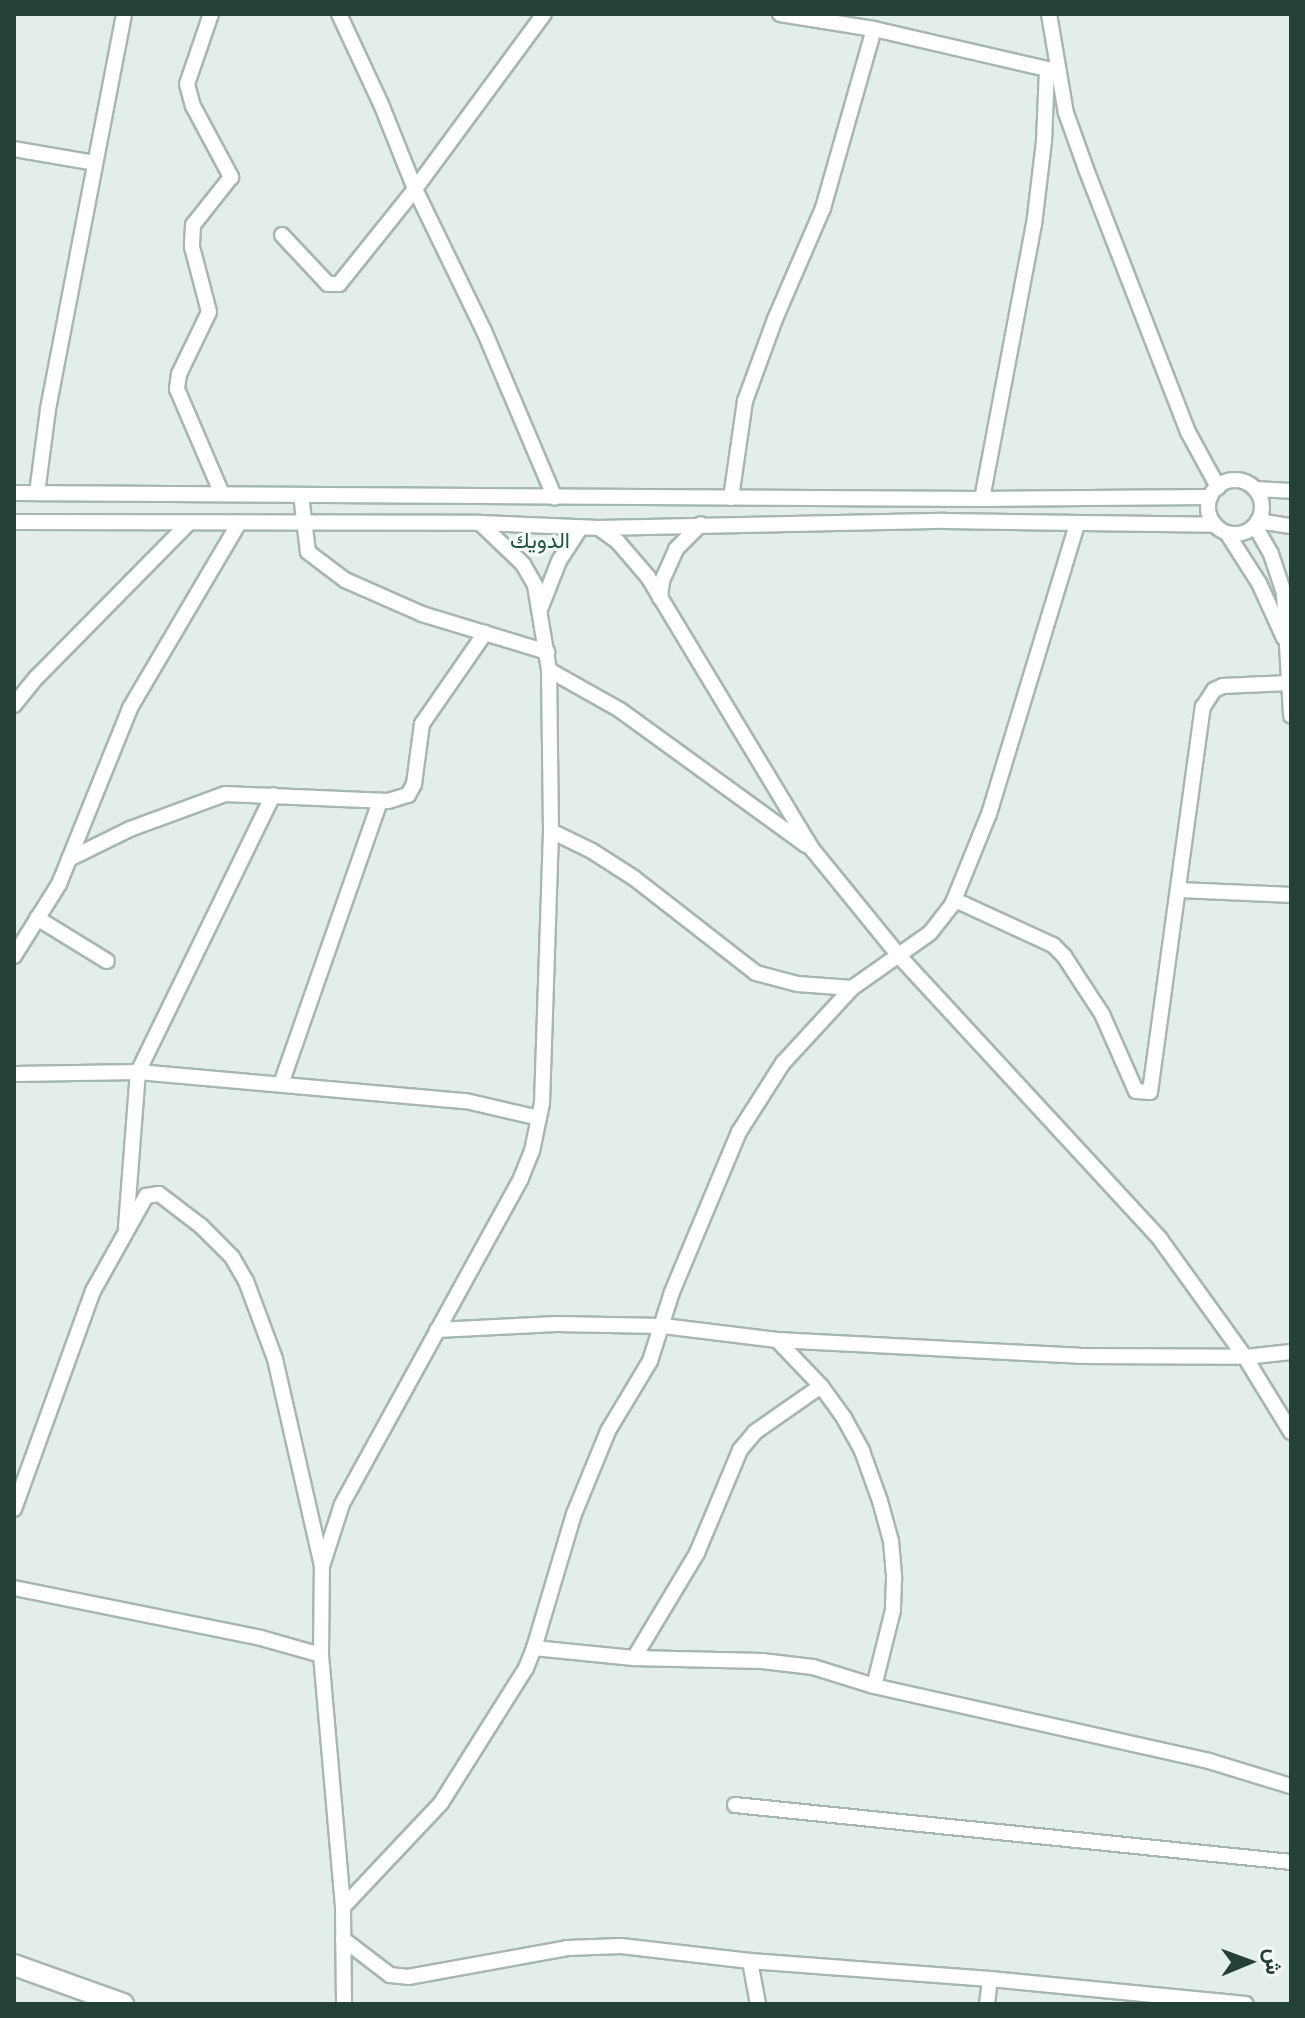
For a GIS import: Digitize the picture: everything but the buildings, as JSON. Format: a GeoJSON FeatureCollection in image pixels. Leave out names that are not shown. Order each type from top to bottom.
{"type":"FeatureCollection","features":[{"type":"Feature","properties":{"kind":"street"},"geometry":{"type":"LineString","coordinates":[[37,493],[48,409],[124,14]]}},
{"type":"Feature","properties":{"kind":"street"},"geometry":{"type":"LineString","coordinates":[[211,14],[187,84],[193,106],[231,177],[193,225],[192,247],[209,312],[179,374],[177,389],[222,494]]}},
{"type":"Feature","properties":{"kind":"street"},"geometry":{"type":"LineString","coordinates":[[339,14],[381,104],[415,189],[484,331],[555,498]]}},
{"type":"Feature","properties":{"kind":"street"},"geometry":{"type":"LineString","coordinates":[[282,235],[328,284],[339,284],[415,189],[544,14]]}},
{"type":"Feature","properties":{"kind":"street"},"geometry":{"type":"LineString","coordinates":[[780,14],[874,29],[1052,70]]}},
{"type":"Feature","properties":{"kind":"street"},"geometry":{"type":"LineString","coordinates":[[982,499],[1034,225],[1052,70],[1049,14]]}},
{"type":"Feature","properties":{"kind":"street"},"geometry":{"type":"LineString","coordinates":[[731,498],[745,401],[770,331],[823,208],[874,29]]}},
{"type":"Feature","properties":{"kind":"street"},"geometry":{"type":"LineString","coordinates":[[1052,70],[1081,155],[1214,492],[1208,509],[1259,583],[1285,639]]}},
{"type":"Feature","properties":{"kind":"street"},"geometry":{"type":"LineString","coordinates":[[14,149],[95,163]]}},
{"type":"Feature","properties":{"kind":"street"},"geometry":{"type":"LineString","coordinates":[[14,493],[982,499],[1214,492],[1237,480],[1255,489],[1291,491]]}},
{"type":"Feature","properties":{"kind":"street"},"geometry":{"type":"LineString","coordinates":[[14,522],[480,523],[599,528],[945,521],[1245,532],[1256,524],[1262,505],[1255,489]]}},
{"type":"Feature","properties":{"kind":"street"},"geometry":{"type":"LineString","coordinates":[[301,495],[306,547],[311,556],[345,580],[422,614],[547,652]]}},
{"type":"Feature","properties":{"kind":"street"},"geometry":{"type":"LineString","coordinates":[[769,523],[771,498]]}},
{"type":"Feature","properties":{"kind":"street"},"geometry":{"type":"LineString","coordinates":[[14,705],[37,677],[189,523]]}},
{"type":"Feature","properties":{"kind":"street"},"geometry":{"type":"LineString","coordinates":[[14,956],[69,859],[130,708],[239,523]]}},
{"type":"Feature","properties":{"kind":"street"},"geometry":{"type":"LineString","coordinates":[[322,1566],[342,1504],[521,1178],[532,1151],[539,1118],[551,831],[549,670],[535,585],[523,564],[480,523]]}},
{"type":"Feature","properties":{"kind":"street"},"geometry":{"type":"LineString","coordinates":[[659,598],[662,581],[676,549],[701,524]]}},
{"type":"Feature","properties":{"kind":"street"},"geometry":{"type":"LineString","coordinates":[[1256,524],[1291,526]]}},
{"type":"Feature","properties":{"kind":"street"},"geometry":{"type":"LineString","coordinates":[[1256,524],[1280,573],[1287,615],[1285,639],[1291,716]]}},
{"type":"Feature","properties":{"kind":"street"},"geometry":{"type":"LineString","coordinates":[[343,1907],[441,1803],[526,1668],[574,1514],[608,1431],[650,1361],[704,1212],[756,1102],[802,1039],[852,988],[930,933],[955,900],[989,814],[1077,525]]}},
{"type":"Feature","properties":{"kind":"street"},"geometry":{"type":"LineString","coordinates":[[541,607],[559,561],[581,527]]}},
{"type":"Feature","properties":{"kind":"street"},"geometry":{"type":"LineString","coordinates":[[599,528],[634,559],[813,850],[899,956],[1141,1217],[1245,1357],[1291,1432]]}},
{"type":"Feature","properties":{"kind":"street"},"geometry":{"type":"LineString","coordinates":[[69,859],[130,829],[215,797],[240,793],[388,801],[411,792],[422,724],[485,633]]}},
{"type":"Feature","properties":{"kind":"street"},"geometry":{"type":"LineString","coordinates":[[549,670],[620,710],[813,850]]}},
{"type":"Feature","properties":{"kind":"street"},"geometry":{"type":"LineString","coordinates":[[955,900],[1053,945],[1064,956],[1102,1014],[1136,1091],[1146,1095],[1154,1081],[1203,707],[1214,690],[1223,686],[1288,683]]}},
{"type":"Feature","properties":{"kind":"street"},"geometry":{"type":"LineString","coordinates":[[126,1230],[138,1072],[273,795]]}},
{"type":"Feature","properties":{"kind":"street"},"geometry":{"type":"LineString","coordinates":[[281,1084],[380,801]]}},
{"type":"Feature","properties":{"kind":"street"},"geometry":{"type":"LineString","coordinates":[[551,831],[592,851],[634,878],[756,973],[798,984],[852,988]]}},
{"type":"Feature","properties":{"kind":"street"},"geometry":{"type":"LineString","coordinates":[[1181,890],[1291,895]]}},
{"type":"Feature","properties":{"kind":"street"},"geometry":{"type":"LineString","coordinates":[[37,918],[107,961]]}},
{"type":"Feature","properties":{"kind":"street"},"geometry":{"type":"LineString","coordinates":[[14,1074],[138,1072],[466,1101],[539,1118]]}},
{"type":"Feature","properties":{"kind":"street"},"geometry":{"type":"LineString","coordinates":[[14,1509],[93,1291],[146,1196],[159,1194],[201,1226],[238,1265],[275,1359],[322,1566],[321,1655],[343,1907],[344,2004]]}},
{"type":"Feature","properties":{"kind":"street"},"geometry":{"type":"LineString","coordinates":[[437,1330],[556,1324],[663,1326],[777,1340],[1080,1356],[1245,1357],[1291,1352]]}},
{"type":"Feature","properties":{"kind":"street"},"geometry":{"type":"LineString","coordinates":[[777,1340],[821,1386],[862,1451],[891,1541],[893,1610],[874,1686]]}},
{"type":"Feature","properties":{"kind":"street"},"geometry":{"type":"LineString","coordinates":[[634,1658],[697,1553],[740,1450],[755,1432],[821,1386]]}},
{"type":"Feature","properties":{"kind":"street"},"geometry":{"type":"LineString","coordinates":[[14,1588],[261,1638],[321,1655]]}},
{"type":"Feature","properties":{"kind":"street"},"geometry":{"type":"LineString","coordinates":[[534,1648],[634,1658],[813,1667],[874,1686],[1209,1761],[1291,1786]]}},
{"type":"Feature","properties":{"kind":"street"},"geometry":{"type":"LineString","coordinates":[[735,1805],[1291,1862]]}},
{"type":"Feature","properties":{"kind":"street"},"geometry":{"type":"LineString","coordinates":[[343,1939],[390,1975],[408,1977],[567,1948],[621,1946],[750,1961],[990,1979],[1142,2000],[1246,2004]]}},
{"type":"Feature","properties":{"kind":"street"},"geometry":{"type":"LineString","coordinates":[[750,1961],[758,2004]]}},
{"type":"Feature","properties":{"kind":"street"},"geometry":{"type":"LineString","coordinates":[[14,1965],[123,2004]]}},
{"type":"Feature","properties":{"kind":"street"},"geometry":{"type":"LineString","coordinates":[[987,2004],[990,1979]]}},
{"type":"Feature","properties":{"kind":"district","name":"الدويك"},"geometry":{"type":"Point","coordinates":[540,541]}}]}
